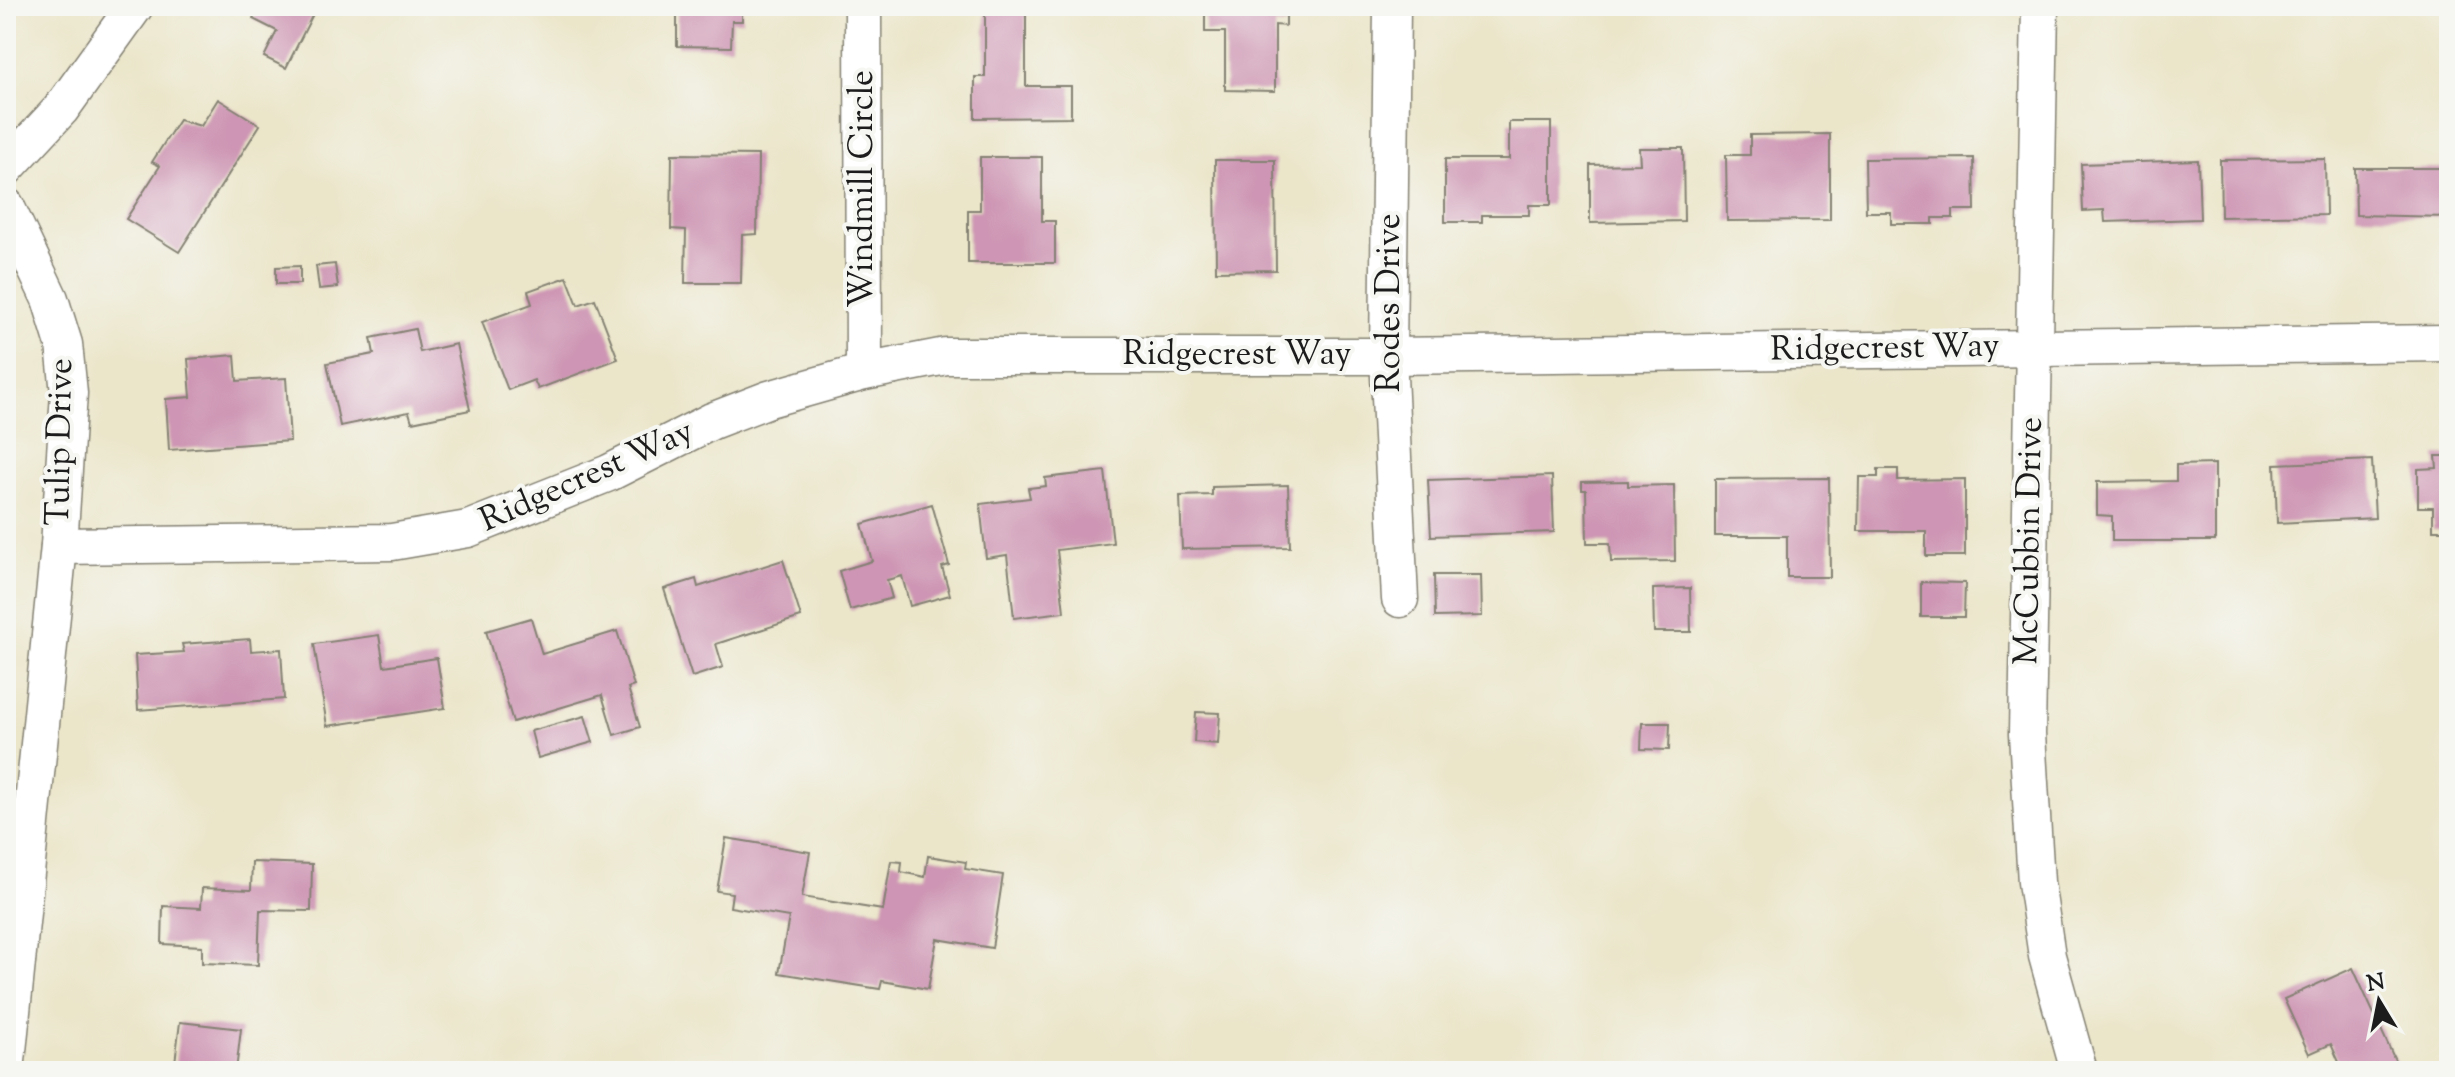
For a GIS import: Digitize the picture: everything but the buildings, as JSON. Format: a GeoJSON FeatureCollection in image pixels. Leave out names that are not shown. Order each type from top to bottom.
{"type":"FeatureCollection","features":[{"type":"Feature","properties":{"kind":"street"},"geometry":{"type":"LineString","coordinates":[[6,168],[61,109],[135,6]]}},
{"type":"Feature","properties":{"kind":"street","name":"Windmill Circle"},"geometry":{"type":"LineString","coordinates":[[863,6],[864,372]]}},
{"type":"Feature","properties":{"kind":"street","name":"Rodes Drive"},"geometry":{"type":"LineString","coordinates":[[1392,6],[1388,356],[1400,599]]}},
{"type":"Feature","properties":{"kind":"street","name":"McCubbin Drive"},"geometry":{"type":"LineString","coordinates":[[2040,6],[2027,734],[2036,882],[2047,956],[2079,1071]]}},
{"type":"Feature","properties":{"kind":"street","name":"Tulip Drive"},"geometry":{"type":"LineString","coordinates":[[6,206],[50,299],[64,344],[69,393],[59,546],[6,1071]]}},
{"type":"Feature","properties":{"kind":"street","name":"Ridgecrest Way"},"geometry":{"type":"LineString","coordinates":[[59,546],[392,542],[468,529],[609,473],[712,421],[769,399],[864,372],[946,356],[1388,356],[2449,343]]}}]}
